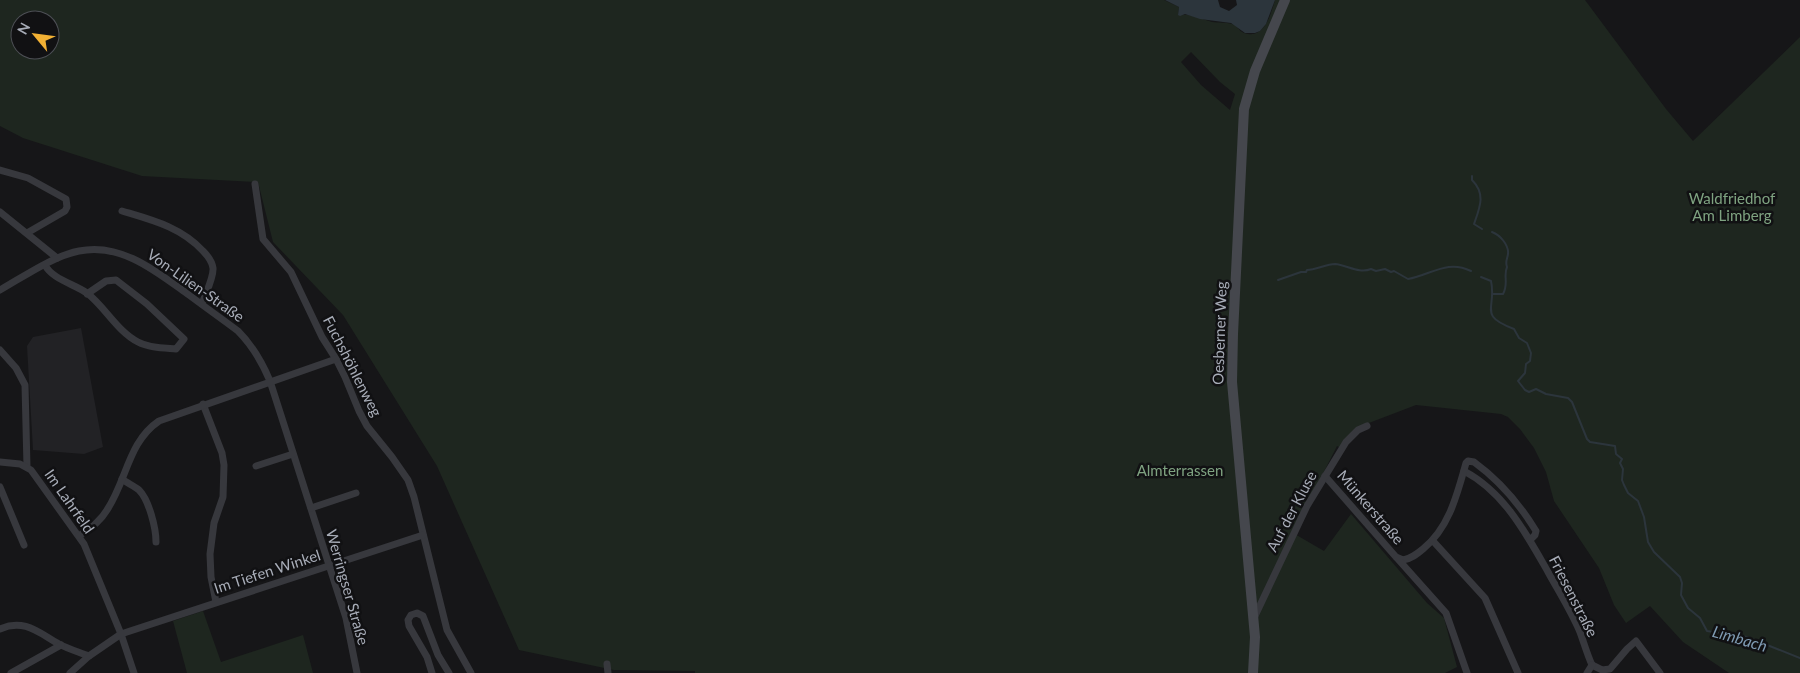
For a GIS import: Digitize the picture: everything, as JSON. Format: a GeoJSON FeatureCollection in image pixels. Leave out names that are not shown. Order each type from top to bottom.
{"type":"FeatureCollection","features":[{"type":"Feature","properties":{"kind":"street","name":"Oesberner Weg"},"geometry":{"type":"LineString","coordinates":[[1253,673],[1254,619],[1232,382],[1236,262],[1245,103],[1255,71],[1285,0]]}},
{"type":"Feature","properties":{"kind":"street"},"geometry":{"type":"LineString","coordinates":[[0,170],[36,182],[66,199],[67,207],[65,211],[27,233]]}},
{"type":"Feature","properties":{"kind":"street","name":"Fuchshöhlenweg"},"geometry":{"type":"LineString","coordinates":[[255,184],[263,239],[291,272],[322,337],[336,359],[359,411],[408,480],[414,496],[447,630],[471,673]]}},
{"type":"Feature","properties":{"kind":"street"},"geometry":{"type":"LineString","coordinates":[[122,211],[175,229],[191,239],[209,257],[213,272],[202,304]]}},
{"type":"Feature","properties":{"kind":"street"},"geometry":{"type":"LineString","coordinates":[[0,212],[57,258]]}},
{"type":"Feature","properties":{"kind":"street","name":"Von-Lilien-Straße"},"geometry":{"type":"LineString","coordinates":[[0,290],[57,258],[77,251],[88,250],[115,253],[129,257],[154,269],[238,331],[248,341],[262,363],[270,381]]}},
{"type":"Feature","properties":{"kind":"street"},"geometry":{"type":"LineString","coordinates":[[45,265],[50,272],[87,294],[126,333],[140,343],[176,349],[184,339],[147,304],[116,280],[106,281],[87,294]]}},
{"type":"Feature","properties":{"kind":"street"},"geometry":{"type":"LineString","coordinates":[[0,350],[16,368],[25,385],[27,467]]}},
{"type":"Feature","properties":{"kind":"street"},"geometry":{"type":"LineString","coordinates":[[79,536],[95,525],[113,501],[134,450],[148,429],[159,420],[336,359]]}},
{"type":"Feature","properties":{"kind":"street","name":"Werringser Straße"},"geometry":{"type":"LineString","coordinates":[[270,381],[346,618],[357,673]]}},
{"type":"Feature","properties":{"kind":"street"},"geometry":{"type":"LineString","coordinates":[[203,404],[222,453],[224,465],[223,497],[214,523],[210,554],[211,577],[216,602]]}},
{"type":"Feature","properties":{"kind":"street","name":"Auf der Kluse"},"geometry":{"type":"LineString","coordinates":[[1254,619],[1293,534],[1325,476],[1349,439],[1358,430],[1366,426]]}},
{"type":"Feature","properties":{"kind":"street"},"geometry":{"type":"LineString","coordinates":[[256,466],[293,454]]}},
{"type":"Feature","properties":{"kind":"street","name":"Friesenstraße"},"geometry":{"type":"LineString","coordinates":[[1530,540],[1536,531],[1515,500],[1497,480],[1479,465],[1470,461],[1465,467],[1473,476],[1494,492],[1512,513],[1530,540],[1571,614],[1592,664]]}},
{"type":"Feature","properties":{"kind":"street","name":"Im Lahrfeld"},"geometry":{"type":"LineString","coordinates":[[0,462],[20,464],[27,467],[79,536],[121,634],[134,673]]}},
{"type":"Feature","properties":{"kind":"street"},"geometry":{"type":"LineString","coordinates":[[1397,558],[1409,559],[1433,541],[1448,520],[1465,467]]}},
{"type":"Feature","properties":{"kind":"street","name":"Münkerstraße"},"geometry":{"type":"LineString","coordinates":[[1325,476],[1446,613],[1467,673]]}},
{"type":"Feature","properties":{"kind":"street"},"geometry":{"type":"LineString","coordinates":[[122,479],[139,490],[146,501],[156,532],[156,542]]}},
{"type":"Feature","properties":{"kind":"street"},"geometry":{"type":"LineString","coordinates":[[0,487],[24,545]]}},
{"type":"Feature","properties":{"kind":"street"},"geometry":{"type":"LineString","coordinates":[[311,508],[356,493]]}},
{"type":"Feature","properties":{"kind":"street","name":"Im Tiefen Winkel"},"geometry":{"type":"LineString","coordinates":[[70,673],[89,656],[121,634],[423,535]]}},
{"type":"Feature","properties":{"kind":"street"},"geometry":{"type":"LineString","coordinates":[[1433,541],[1485,598],[1518,673]]}},
{"type":"Feature","properties":{"kind":"street"},"geometry":{"type":"LineString","coordinates":[[432,673],[427,657],[409,626],[408,620],[411,615],[417,613],[423,616],[438,656],[449,673]]}},
{"type":"Feature","properties":{"kind":"street"},"geometry":{"type":"LineString","coordinates":[[0,629],[24,625],[32,627],[61,644],[89,656]]}},
{"type":"Feature","properties":{"kind":"street"},"geometry":{"type":"LineString","coordinates":[[1587,673],[1592,664],[1602,670],[1610,668],[1626,649],[1636,641],[1660,673]]}},
{"type":"Feature","properties":{"kind":"street"},"geometry":{"type":"LineString","coordinates":[[11,673],[61,644]]}},
{"type":"Feature","properties":{"kind":"street"},"geometry":{"type":"LineString","coordinates":[[607,664],[608,673]]}},
{"type":"Feature","properties":{"kind":"shaded area"},"geometry":{"type":"Polygon","coordinates":[[[1165,0],[1218,0],[1220,7],[1229,11],[1237,5],[1236,0],[1275,0],[1266,24],[1260,31],[1245,33],[1231,23],[1200,19],[1185,14],[1180,16],[1178,15],[1179,7],[1165,0]]]}},
{"type":"Feature","properties":{"kind":"shaded area"},"geometry":{"type":"Polygon","coordinates":[[[81,328],[103,447],[84,454],[33,450],[27,346],[33,337],[81,328]]]}},
{"type":"Feature","properties":{"kind":"green space"},"geometry":{"type":"Polygon","coordinates":[[[0,0],[1164,0],[1179,7],[1178,15],[1186,15],[1212,22],[1230,23],[1244,33],[1251,34],[1257,33],[1266,24],[1275,0],[1585,0],[1666,109],[1693,141],[1800,37],[1800,673],[1729,673],[1683,642],[1650,606],[1626,623],[1614,605],[1599,568],[1554,501],[1546,472],[1534,448],[1520,429],[1508,417],[1501,414],[1416,405],[1361,426],[1340,448],[1337,446],[1293,533],[1324,551],[1351,514],[1427,603],[1444,618],[1457,667],[1445,673],[695,673],[695,671],[614,670],[519,650],[437,466],[343,315],[273,242],[258,182],[142,176],[23,138],[0,126],[0,0]],[[1191,52],[1181,62],[1201,85],[1230,110],[1235,94],[1220,82],[1191,52]]]}},
{"type":"Feature","properties":{"kind":"green space"},"geometry":{"type":"Polygon","coordinates":[[[203,611],[221,662],[303,635],[313,673],[187,673],[173,621],[203,611]]]}},
{"type":"Feature","properties":{"kind":"waterway"},"geometry":{"type":"LineString","coordinates":[[1472,176],[1480,196],[1480,206],[1474,224],[1482,229]]}},
{"type":"Feature","properties":{"kind":"waterway"},"geometry":{"type":"LineString","coordinates":[[1492,232],[1498,235],[1508,251],[1505,290],[1503,294],[1493,294]]}},
{"type":"Feature","properties":{"kind":"waterway","name":"Limbach"},"geometry":{"type":"LineString","coordinates":[[1278,280],[1306,272],[1307,270],[1335,264],[1358,270],[1371,269],[1376,271],[1385,269],[1391,272],[1394,271],[1408,279],[1447,267],[1471,271]]}},
{"type":"Feature","properties":{"kind":"waterway","name":"Limbach"},"geometry":{"type":"LineString","coordinates":[[1481,277],[1491,281],[1492,315],[1496,320],[1514,329],[1519,338],[1527,343],[1531,353],[1530,361],[1526,364],[1525,373],[1518,381],[1529,392],[1536,389],[1546,394],[1568,398],[1572,402],[1587,439],[1590,442],[1615,446],[1616,454],[1622,459],[1620,463],[1623,469],[1622,480],[1628,493],[1638,501],[1644,517],[1648,542],[1654,552],[1680,577],[1682,583],[1681,595],[1688,608],[1700,618],[1707,631],[1747,637],[1800,658]]}},
{"type":"Feature","properties":{"kind":"park label","name":"Waldfriedhof Am Limberg"},"geometry":{"type":"Point","coordinates":[1732,206]}},
{"type":"Feature","properties":{"kind":"park label","name":"Almterrassen"},"geometry":{"type":"Point","coordinates":[1180,470]}}]}
